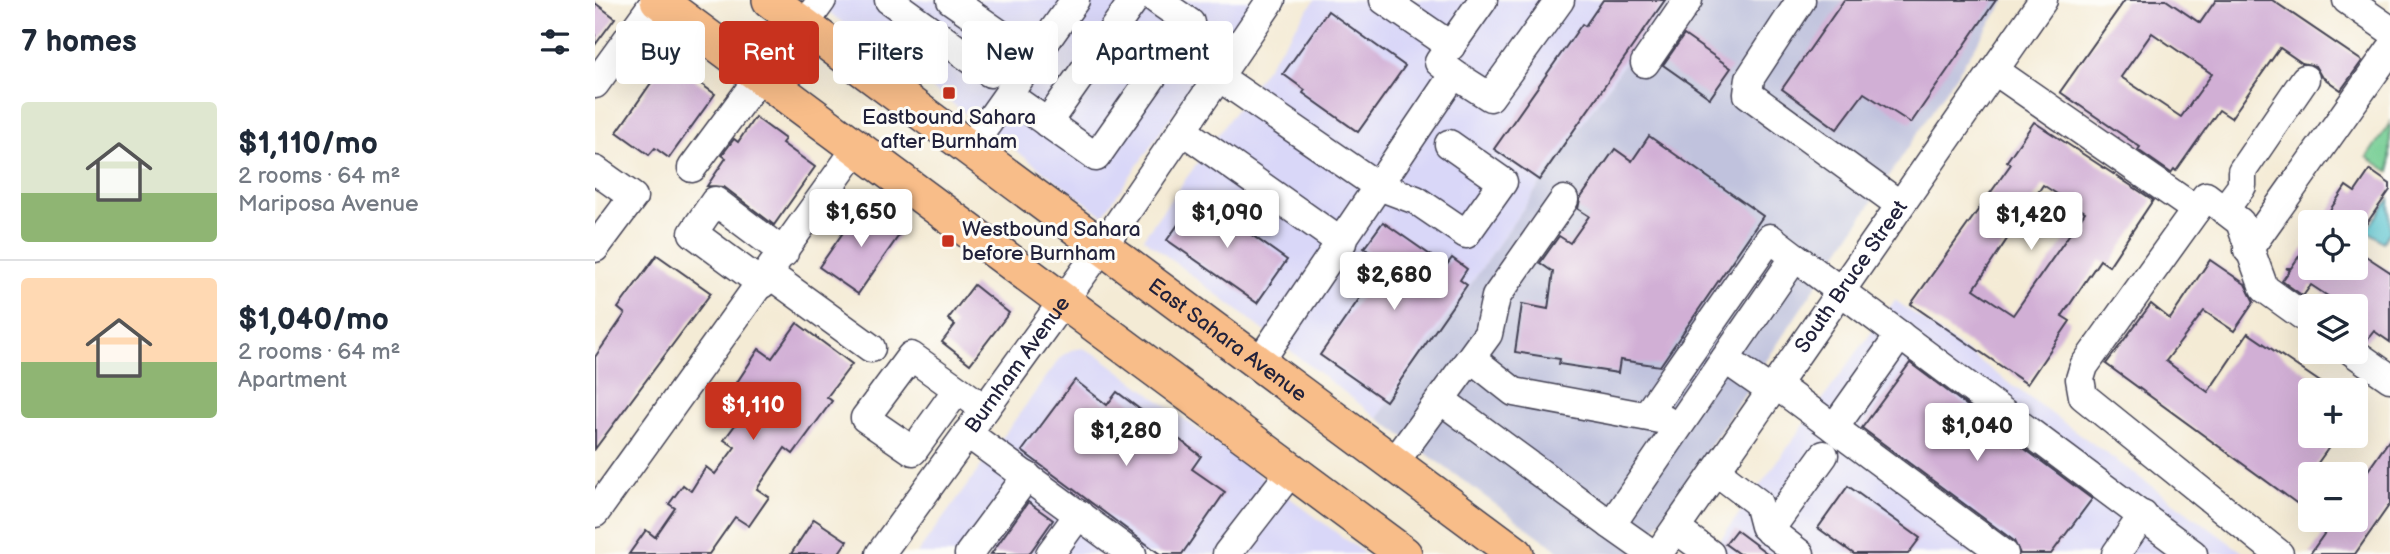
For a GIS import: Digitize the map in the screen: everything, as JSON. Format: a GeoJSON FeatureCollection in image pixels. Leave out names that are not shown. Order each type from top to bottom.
{"type":"FeatureCollection","features":[{"type":"Feature","properties":{"kind":"main road"},"geometry":{"type":"LineString","coordinates":[[657,0],[719,45]]}},
{"type":"Feature","properties":{"kind":"main road","name":"East Sahara Avenue"},"geometry":{"type":"LineString","coordinates":[[770,0],[813,13],[970,148],[1516,554]]}},
{"type":"Feature","properties":{"kind":"main road"},"geometry":{"type":"LineString","coordinates":[[773,84],[1291,470],[1386,549]]}},
{"type":"Feature","properties":{"kind":"street"},"geometry":{"type":"LineString","coordinates":[[595,84],[657,0]]}},
{"type":"Feature","properties":{"kind":"street"},"geometry":{"type":"LineString","coordinates":[[889,0],[962,53]]}},
{"type":"Feature","properties":{"kind":"street"},"geometry":{"type":"LineString","coordinates":[[951,0],[981,21]]}},
{"type":"Feature","properties":{"kind":"street"},"geometry":{"type":"LineString","coordinates":[[1058,24],[1075,0]]}},
{"type":"Feature","properties":{"kind":"street"},"geometry":{"type":"LineString","coordinates":[[1048,123],[1134,0]]}},
{"type":"Feature","properties":{"kind":"street"},"geometry":{"type":"LineString","coordinates":[[1008,95],[1096,158],[1190,23],[1157,0]]}},
{"type":"Feature","properties":{"kind":"street","name":"Burnham Avenue"},"geometry":{"type":"LineString","coordinates":[[1233,57],[1272,0]]}},
{"type":"Feature","properties":{"kind":"street"},"geometry":{"type":"LineString","coordinates":[[1384,0],[1451,46]]}},
{"type":"Feature","properties":{"kind":"street"},"geometry":{"type":"LineString","coordinates":[[1483,0],[1439,62],[1490,97],[1560,0]]}},
{"type":"Feature","properties":{"kind":"street"},"geometry":{"type":"LineString","coordinates":[[1645,63],[1688,0]]}},
{"type":"Feature","properties":{"kind":"street"},"geometry":{"type":"LineString","coordinates":[[1801,0],[1750,78],[1748,94],[1901,205]]}},
{"type":"Feature","properties":{"kind":"street","name":"South Bruce Street"},"geometry":{"type":"LineString","coordinates":[[1658,554],[2043,0]]}},
{"type":"Feature","properties":{"kind":"street"},"geometry":{"type":"LineString","coordinates":[[2347,0],[2390,30]]}},
{"type":"Feature","properties":{"kind":"street"},"geometry":{"type":"LineString","coordinates":[[2248,250],[2390,50]]}},
{"type":"Feature","properties":{"kind":"street"},"geometry":{"type":"LineString","coordinates":[[1994,70],[2196,210]]}},
{"type":"Feature","properties":{"kind":"street"},"geometry":{"type":"LineString","coordinates":[[1259,361],[1342,243],[1376,185],[1454,74]]}},
{"type":"Feature","properties":{"kind":"street"},"geometry":{"type":"LineString","coordinates":[[2224,210],[2242,186],[2242,171],[2305,79]]}},
{"type":"Feature","properties":{"kind":"street"},"geometry":{"type":"LineString","coordinates":[[692,168],[754,84]]}},
{"type":"Feature","properties":{"kind":"street"},"geometry":{"type":"LineString","coordinates":[[970,148],[1016,84]]}},
{"type":"Feature","properties":{"kind":"street","name":"Burnham Avenue"},"geometry":{"type":"LineString","coordinates":[[880,554],[1103,246],[1214,84]]}},
{"type":"Feature","properties":{"kind":"street"},"geometry":{"type":"LineString","coordinates":[[1229,84],[1376,185],[1416,200],[1467,234],[1503,182],[1449,144]]}},
{"type":"Feature","properties":{"kind":"street"},"geometry":{"type":"LineString","coordinates":[[1182,130],[1342,243]]}},
{"type":"Feature","properties":{"kind":"street"},"geometry":{"type":"LineString","coordinates":[[595,513],[857,148]]}},
{"type":"Feature","properties":{"kind":"street"},"geometry":{"type":"LineString","coordinates":[[595,170],[633,197],[595,248]]}},
{"type":"Feature","properties":{"kind":"street"},"geometry":{"type":"LineString","coordinates":[[2279,554],[2083,396],[2080,379],[2084,366],[2206,196],[2239,222],[2264,288],[2298,312]]}},
{"type":"Feature","properties":{"kind":"street"},"geometry":{"type":"LineString","coordinates":[[1394,463],[1488,334],[1496,297],[1564,200]]}},
{"type":"Feature","properties":{"kind":"street"},"geometry":{"type":"LineString","coordinates":[[1646,416],[1770,238],[2194,554]]}},
{"type":"Feature","properties":{"kind":"street"},"geometry":{"type":"LineString","coordinates":[[1611,525],[1795,257]]}},
{"type":"Feature","properties":{"kind":"street"},"geometry":{"type":"LineString","coordinates":[[772,270],[871,348]]}},
{"type":"Feature","properties":{"kind":"street"},"geometry":{"type":"LineString","coordinates":[[1834,428],[1900,335]]}},
{"type":"Feature","properties":{"kind":"street"},"geometry":{"type":"LineString","coordinates":[[1471,358],[1514,392],[1681,423]]}},
{"type":"Feature","properties":{"kind":"street"},"geometry":{"type":"LineString","coordinates":[[1725,359],[1834,428],[2004,554]]}},
{"type":"Feature","properties":{"kind":"street"},"geometry":{"type":"LineString","coordinates":[[2368,363],[2390,379]]}},
{"type":"Feature","properties":{"kind":"street"},"geometry":{"type":"LineString","coordinates":[[957,390],[985,409]]}},
{"type":"Feature","properties":{"kind":"street"},"geometry":{"type":"LineString","coordinates":[[1441,400],[1652,554]]}},
{"type":"Feature","properties":{"kind":"street"},"geometry":{"type":"LineString","coordinates":[[967,433],[1132,554]]}},
{"type":"Feature","properties":{"kind":"street"},"geometry":{"type":"LineString","coordinates":[[1769,531],[1824,455]]}},
{"type":"Feature","properties":{"kind":"street"},"geometry":{"type":"LineString","coordinates":[[1227,554],[1291,470]]}},
{"type":"Feature","properties":{"kind":"street"},"geometry":{"type":"LineString","coordinates":[[1716,471],[1758,503],[1764,526],[1800,554]]}},
{"type":"Feature","properties":{"kind":"street"},"geometry":{"type":"LineString","coordinates":[[969,554],[1027,476]]}},
{"type":"Feature","properties":{"kind":"street"},"geometry":{"type":"LineString","coordinates":[[1049,554],[1079,514]]}},
{"type":"Feature","properties":{"kind":"street"},"geometry":{"type":"LineString","coordinates":[[2116,554],[2143,515]]}},
{"type":"Feature","properties":{"kind":"street"},"geometry":{"type":"LineString","coordinates":[[1676,529],[1710,554]]}},
{"type":"Feature","properties":{"kind":"shaded area"},"geometry":{"type":"Polygon","coordinates":[[[812,0],[1252,0],[1233,27],[1233,21],[1072,21],[1072,84],[1194,84],[1103,215],[926,84],[948,84],[948,21],[840,21],[812,0]]]}},
{"type":"Feature","properties":{"kind":"shaded area"},"geometry":{"type":"Polygon","coordinates":[[[1315,0],[1668,0],[1378,418],[1143,238],[1315,0]]]}},
{"type":"Feature","properties":{"kind":"shaded area"},"geometry":{"type":"Polygon","coordinates":[[[1668,0],[2006,0],[1638,554],[1563,554],[1378,418],[1668,0]]]}},
{"type":"Feature","properties":{"kind":"shaded area"},"geometry":{"type":"Polygon","coordinates":[[[1895,300],[2245,554],[1710,554],[1895,300]]]}},
{"type":"Feature","properties":{"kind":"shaded area"},"geometry":{"type":"Polygon","coordinates":[[[1083,348],[1101,357],[1365,554],[917,554],[1061,357],[1071,350],[1083,348]]]}},
{"type":"Feature","properties":{"kind":"green space"},"geometry":{"type":"Polygon","coordinates":[[[2390,123],[2390,172],[2367,157],[2390,123]]]}},
{"type":"Feature","properties":{"kind":"water"},"geometry":{"type":"Polygon","coordinates":[[[2389,199],[2390,231],[2383,242],[2368,229],[2389,199]]]}},
{"type":"Feature","properties":{"kind":"building"},"geometry":{"type":"Polygon","coordinates":[[[1603,0],[1665,0],[1539,180],[1494,149],[1582,24],[1585,26],[1603,0]]]}},
{"type":"Feature","properties":{"kind":"building"},"geometry":{"type":"Polygon","coordinates":[[[1844,0],[1996,0],[1911,123],[1864,93],[1837,129],[1782,89],[1844,0]]]}},
{"type":"Feature","properties":{"kind":"building"},"geometry":{"type":"Polygon","coordinates":[[[2125,0],[2166,0],[2200,23],[2216,0],[2272,0],[2362,61],[2341,90],[2321,76],[2315,66],[2302,63],[2280,48],[2231,118],[2219,110],[2176,171],[2174,169],[2171,173],[2138,150],[2140,147],[2060,92],[2125,0]],[[2152,33],[2121,77],[2181,117],[2212,74],[2152,33]]]}},
{"type":"Feature","properties":{"kind":"building"},"geometry":{"type":"Polygon","coordinates":[[[595,3],[615,18],[595,45],[595,3]]]}},
{"type":"Feature","properties":{"kind":"building"},"geometry":{"type":"Polygon","coordinates":[[[1328,11],[1405,66],[1358,132],[1303,93],[1305,90],[1283,74],[1328,11]]]}},
{"type":"Feature","properties":{"kind":"building"},"geometry":{"type":"Polygon","coordinates":[[[1684,35],[1731,68],[1710,98],[1663,65],[1684,35]]]}},
{"type":"Feature","properties":{"kind":"building"},"geometry":{"type":"Polygon","coordinates":[[[650,84],[701,84],[715,94],[669,158],[655,148],[649,155],[617,132],[650,84]]]}},
{"type":"Feature","properties":{"kind":"building"},"geometry":{"type":"Polygon","coordinates":[[[755,117],[785,139],[782,143],[815,167],[774,225],[724,187],[707,186],[726,158],[722,155],[734,139],[738,142],[755,117]]]}},
{"type":"Feature","properties":{"kind":"building"},"geometry":{"type":"Polygon","coordinates":[[[2034,122],[2153,200],[2109,266],[2100,260],[2062,316],[2070,321],[2027,384],[1911,304],[2011,164],[2007,161],[2034,122]],[[2043,185],[1974,289],[2013,315],[2085,212],[2043,185]]]}},
{"type":"Feature","properties":{"kind":"building"},"geometry":{"type":"Polygon","coordinates":[[[1649,136],[1763,216],[1660,366],[1620,360],[1618,373],[1559,364],[1560,359],[1515,352],[1522,304],[1548,309],[1553,272],[1540,263],[1559,236],[1570,243],[1589,216],[1578,209],[1580,199],[1615,149],[1632,161],[1649,136]]]}},
{"type":"Feature","properties":{"kind":"building"},"geometry":{"type":"Polygon","coordinates":[[[2370,170],[2390,184],[2390,190],[2368,221],[2368,210],[2330,210],[2346,186],[2355,192],[2370,170]]]}},
{"type":"Feature","properties":{"kind":"building"},"geometry":{"type":"Polygon","coordinates":[[[1198,197],[1287,260],[1257,303],[1167,240],[1198,197]]]}},
{"type":"Feature","properties":{"kind":"building"},"geometry":{"type":"Polygon","coordinates":[[[863,204],[902,231],[858,294],[819,267],[863,204]]]}},
{"type":"Feature","properties":{"kind":"building"},"geometry":{"type":"Polygon","coordinates":[[[1383,222],[1446,266],[1452,258],[1467,269],[1460,280],[1467,285],[1386,401],[1320,355],[1366,289],[1356,283],[1375,256],[1364,248],[1383,222]]]}},
{"type":"Feature","properties":{"kind":"building"},"geometry":{"type":"Polygon","coordinates":[[[657,255],[711,293],[595,449],[595,357],[625,314],[618,308],[657,255]]]}},
{"type":"Feature","properties":{"kind":"building"},"geometry":{"type":"Polygon","coordinates":[[[2298,258],[2298,280],[2368,280],[2368,258],[2390,272],[2390,342],[2374,331],[2368,338],[2368,294],[2325,294],[2311,285],[2304,294],[2300,294],[2282,281],[2290,270],[2286,268],[2291,268],[2298,258]]]}},
{"type":"Feature","properties":{"kind":"building"},"geometry":{"type":"Polygon","coordinates":[[[2210,260],[2245,284],[2254,302],[2234,331],[2204,311],[2166,361],[2208,392],[2248,333],[2314,378],[2298,378],[2298,448],[2328,448],[2319,462],[2298,462],[2298,504],[2106,364],[2151,304],[2170,319],[2210,260]]]}},
{"type":"Feature","properties":{"kind":"building"},"geometry":{"type":"Polygon","coordinates":[[[974,285],[1009,313],[970,364],[942,342],[955,325],[948,319],[974,285]]]}},
{"type":"Feature","properties":{"kind":"building"},"geometry":{"type":"Polygon","coordinates":[[[797,323],[852,364],[827,397],[832,401],[793,454],[785,448],[757,489],[769,497],[749,526],[735,517],[709,554],[629,554],[646,530],[655,537],[675,508],[669,504],[683,485],[691,491],[706,467],[715,474],[735,447],[724,440],[738,421],[720,408],[759,349],[772,358],[797,323]]]}},
{"type":"Feature","properties":{"kind":"building"},"geometry":{"type":"Polygon","coordinates":[[[1910,363],[2092,499],[2051,554],[2020,554],[2014,541],[1862,428],[1910,363]]]}},
{"type":"Feature","properties":{"kind":"building"},"geometry":{"type":"Polygon","coordinates":[[[1075,380],[1107,405],[1117,392],[1201,456],[1192,469],[1225,492],[1182,554],[1160,554],[1022,451],[1075,380]]]}},
{"type":"Feature","properties":{"kind":"building"},"geometry":{"type":"Polygon","coordinates":[[[2390,439],[2390,504],[2355,554],[2310,554],[2326,532],[2368,532],[2368,470],[2390,439]]]}},
{"type":"Feature","properties":{"kind":"building"},"geometry":{"type":"Polygon","coordinates":[[[1848,486],[1920,538],[1908,554],[1854,554],[1818,528],[1848,486]]]}},
{"type":"Feature","properties":{"kind":"building"},"geometry":{"type":"Polygon","coordinates":[[[1028,502],[1053,520],[1029,554],[991,554],[1028,502]]]}},
{"type":"Feature","properties":{"kind":"building"},"geometry":{"type":"Polygon","coordinates":[[[814,519],[847,541],[838,554],[791,554],[814,519]]]}},
{"type":"Feature","properties":{"kind":"building"},"geometry":{"type":"Polygon","coordinates":[[[1736,530],[1768,554],[1739,554],[1725,544],[1736,530]]]}},
{"type":"Feature","properties":{"kind":"place","name":"Eastbound Sahara after Burnham"},"geometry":{"type":"Point","coordinates":[949,93]}},
{"type":"Feature","properties":{"kind":"place","name":"Westbound Sahara before Burnham"},"geometry":{"type":"Point","coordinates":[948,241]}}]}
